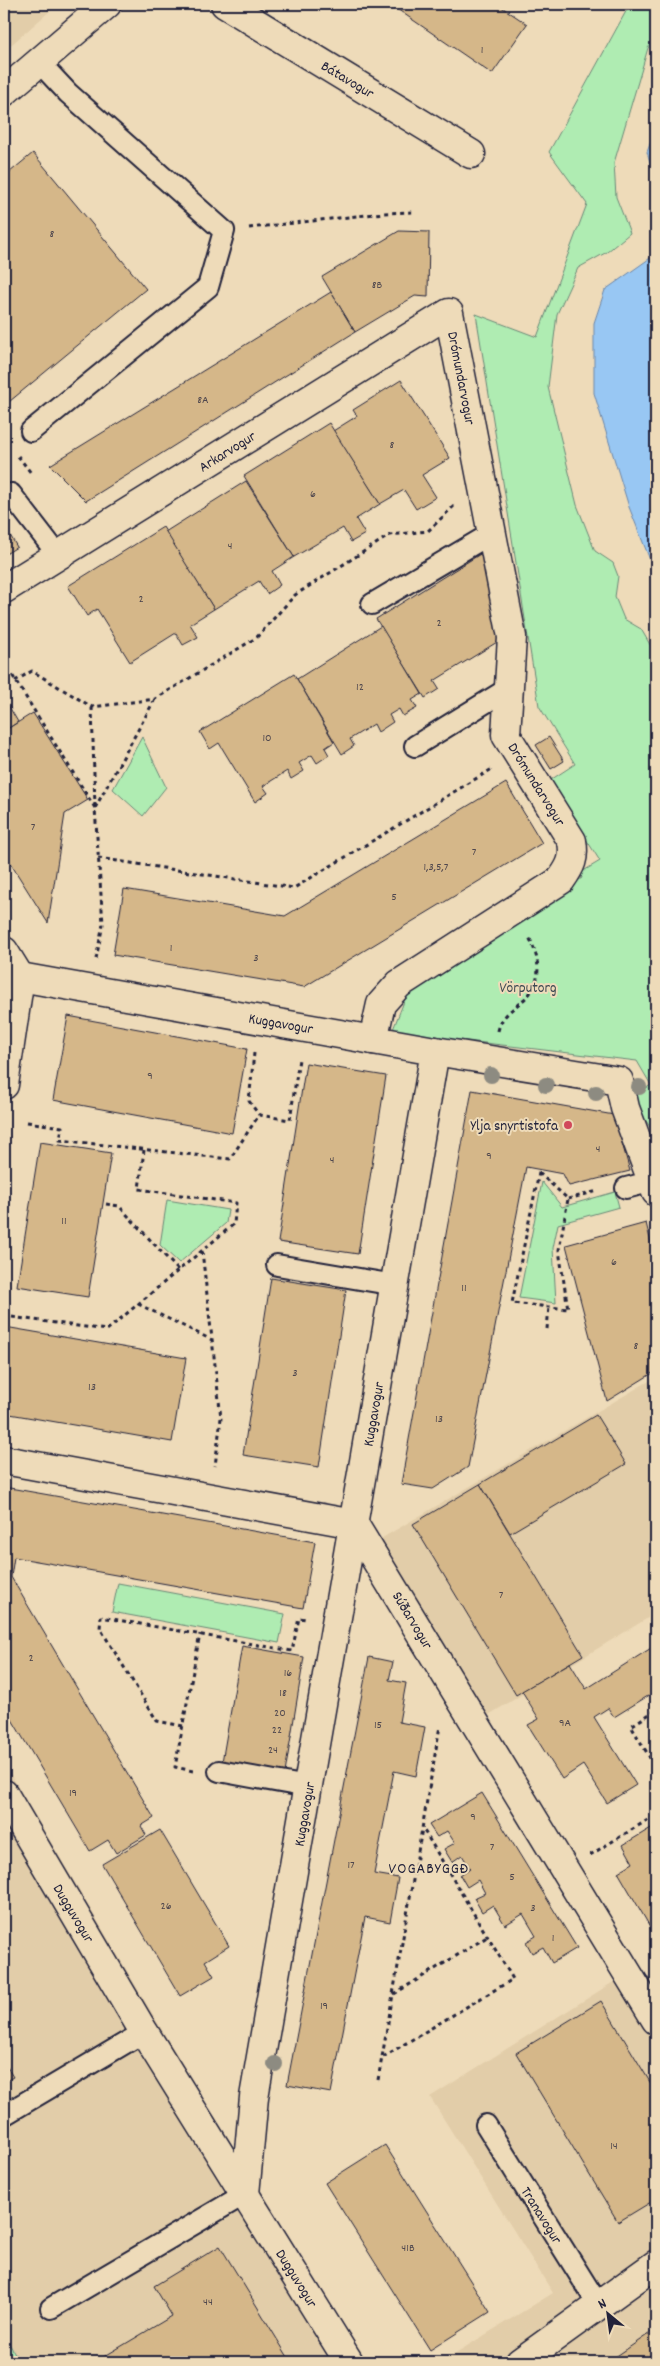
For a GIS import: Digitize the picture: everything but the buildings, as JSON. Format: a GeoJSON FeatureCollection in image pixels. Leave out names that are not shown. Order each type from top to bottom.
{"type":"FeatureCollection","features":[{"type":"Feature","properties":{"kind":"street","name":"Bátavogur"},"geometry":{"type":"LineString","coordinates":[[225,4],[471,154]]}},
{"type":"Feature","properties":{"kind":"street"},"geometry":{"type":"LineString","coordinates":[[4,92],[95,8]]}},
{"type":"Feature","properties":{"kind":"street","name":"Drómundarvogur"},"geometry":{"type":"LineString","coordinates":[[373,1040],[381,1004],[399,984],[561,880],[570,867],[574,855],[572,841],[506,735],[512,637],[449,314]]}},
{"type":"Feature","properties":{"kind":"street","name":"Arkarvogur"},"geometry":{"type":"LineString","coordinates":[[4,589],[449,314]]}},
{"type":"Feature","properties":{"kind":"street"},"geometry":{"type":"LineString","coordinates":[[4,951],[20,977],[4,1085]]}},
{"type":"Feature","properties":{"kind":"street","name":"Kuggavogur"},"geometry":{"type":"LineString","coordinates":[[20,977],[435,1051],[254,2097],[245,2194]]}},
{"type":"Feature","properties":{"kind":"street"},"geometry":{"type":"LineString","coordinates":[[435,1051],[619,1081],[625,1108],[655,1186]]}},
{"type":"Feature","properties":{"kind":"street"},"geometry":{"type":"LineString","coordinates":[[4,1460],[354,1524]]}},
{"type":"Feature","properties":{"kind":"street","name":"Súðarvogur"},"geometry":{"type":"LineString","coordinates":[[354,1524],[656,2020]]}},
{"type":"Feature","properties":{"kind":"street","name":"Dugguvogur"},"geometry":{"type":"LineString","coordinates":[[4,1794],[144,2032],[349,2362]]}},
{"type":"Feature","properties":{"kind":"street"},"geometry":{"type":"LineString","coordinates":[[520,2362],[656,2264]]}},
{"type":"Feature","properties":{"kind":"lane"},"geometry":{"type":"LineString","coordinates":[[31,431],[208,287],[224,231],[68,92],[38,62]]}},
{"type":"Feature","properties":{"kind":"lane"},"geometry":{"type":"LineString","coordinates":[[11,494],[58,556]]}},
{"type":"Feature","properties":{"kind":"lane"},"geometry":{"type":"LineString","coordinates":[[372,604],[492,533]]}},
{"type":"Feature","properties":{"kind":"lane"},"geometry":{"type":"LineString","coordinates":[[415,746],[509,688]]}},
{"type":"Feature","properties":{"kind":"lane"},"geometry":{"type":"LineString","coordinates":[[626,1188],[655,1186]]}},
{"type":"Feature","properties":{"kind":"lane"},"geometry":{"type":"LineString","coordinates":[[277,1265],[395,1285]]}},
{"type":"Feature","properties":{"kind":"lane"},"geometry":{"type":"LineString","coordinates":[[210,1771],[308,1787]]}},
{"type":"Feature","properties":{"kind":"lane"},"geometry":{"type":"LineString","coordinates":[[4,2115],[144,2032]]}},
{"type":"Feature","properties":{"kind":"lane","name":"Tranavogur"},"geometry":{"type":"LineString","coordinates":[[486,2125],[599,2306]]}},
{"type":"Feature","properties":{"kind":"lane"},"geometry":{"type":"LineString","coordinates":[[51,2308],[245,2194]]}},
{"type":"Feature","properties":{"kind":"path"},"geometry":{"type":"LineString","coordinates":[[224,231],[384,213],[413,212]]}},
{"type":"Feature","properties":{"kind":"path"},"geometry":{"type":"LineString","coordinates":[[15,681],[32,671],[92,708],[155,699],[256,638],[294,596],[390,535],[428,531],[482,480]]}},
{"type":"Feature","properties":{"kind":"path"},"geometry":{"type":"LineString","coordinates":[[4,662],[95,808]]}},
{"type":"Feature","properties":{"kind":"path"},"geometry":{"type":"LineString","coordinates":[[95,808],[155,699]]}},
{"type":"Feature","properties":{"kind":"path"},"geometry":{"type":"LineString","coordinates":[[90,989],[103,924],[95,808],[92,708]]}},
{"type":"Feature","properties":{"kind":"path"},"geometry":{"type":"LineString","coordinates":[[98,858],[294,888],[518,753]]}},
{"type":"Feature","properties":{"kind":"path"},"geometry":{"type":"LineString","coordinates":[[492,1061],[499,1026],[503,1018],[531,994],[537,984],[538,971],[533,945],[514,910]]}},
{"type":"Feature","properties":{"kind":"path"},"geometry":{"type":"LineString","coordinates":[[258,1019],[249,1101],[259,1115],[290,1120],[300,1059],[291,1058]]}},
{"type":"Feature","properties":{"kind":"path"},"geometry":{"type":"LineString","coordinates":[[254,1052],[264,1054]]}},
{"type":"Feature","properties":{"kind":"path"},"geometry":{"type":"LineString","coordinates":[[27,1122],[62,1127],[60,1140],[230,1159],[259,1115]]}},
{"type":"Feature","properties":{"kind":"path"},"geometry":{"type":"LineString","coordinates":[[4,1316],[107,1330],[234,1224],[236,1203],[139,1189],[144,1150]]}},
{"type":"Feature","properties":{"kind":"path"},"geometry":{"type":"LineString","coordinates":[[539,1173],[568,1200],[559,1250],[568,1309],[512,1303],[539,1173]]}},
{"type":"Feature","properties":{"kind":"path"},"geometry":{"type":"LineString","coordinates":[[568,1200],[602,1190]]}},
{"type":"Feature","properties":{"kind":"path"},"geometry":{"type":"LineString","coordinates":[[106,1204],[119,1206],[178,1270]]}},
{"type":"Feature","properties":{"kind":"path"},"geometry":{"type":"LineString","coordinates":[[202,1251],[221,1418],[211,1498]]}},
{"type":"Feature","properties":{"kind":"path"},"geometry":{"type":"LineString","coordinates":[[138,1304],[212,1340]]}},
{"type":"Feature","properties":{"kind":"path"},"geometry":{"type":"LineString","coordinates":[[547,1329],[549,1307]]}},
{"type":"Feature","properties":{"kind":"path"},"geometry":{"type":"LineString","coordinates":[[183,1726],[157,1722],[100,1628],[101,1617],[292,1651],[299,1618]]}},
{"type":"Feature","properties":{"kind":"path"},"geometry":{"type":"LineString","coordinates":[[200,1634],[175,1767],[210,1771]]}},
{"type":"Feature","properties":{"kind":"path"},"geometry":{"type":"LineString","coordinates":[[656,1710],[631,1726],[656,1768]]}},
{"type":"Feature","properties":{"kind":"path"},"geometry":{"type":"LineString","coordinates":[[378,2080],[438,1741]]}},
{"type":"Feature","properties":{"kind":"path"},"geometry":{"type":"LineString","coordinates":[[565,1870],[656,1815]]}},
{"type":"Feature","properties":{"kind":"path"},"geometry":{"type":"LineString","coordinates":[[383,2058],[513,1979],[422,1828]]}},
{"type":"Feature","properties":{"kind":"path"},"geometry":{"type":"LineString","coordinates":[[394,1995],[487,1937]]}},
{"type":"Feature","properties":{"kind":"shaded area"},"geometry":{"type":"Polygon","coordinates":[[[4,4],[58,4],[4,51],[4,4]]]}},
{"type":"Feature","properties":{"kind":"shaded area"},"geometry":{"type":"Polygon","coordinates":[[[656,1377],[656,1613],[482,1719],[377,1541],[656,1377]]]}},
{"type":"Feature","properties":{"kind":"shaded area"},"geometry":{"type":"Polygon","coordinates":[[[4,1763],[264,2202],[368,2362],[20,2362],[4,2335],[4,1763]]]}},
{"type":"Feature","properties":{"kind":"shaded area"},"geometry":{"type":"Polygon","coordinates":[[[631,1971],[656,2009],[656,2362],[441,2362],[553,2293],[430,2097],[631,1971]]]}},
{"type":"Feature","properties":{"kind":"green space","name":"Vörputorg"},"geometry":{"type":"Polygon","coordinates":[[[630,4],[656,4],[656,37],[648,48],[614,163],[616,197],[630,233],[607,252],[578,268],[557,314],[548,387],[577,505],[595,551],[613,563],[618,576],[615,597],[624,619],[641,629],[656,655],[656,1136],[631,1098],[651,1085],[637,1061],[392,1032],[405,999],[417,987],[582,878],[580,873],[600,861],[549,781],[575,764],[539,706],[476,314],[537,337],[587,204],[549,152],[630,4]]]}},
{"type":"Feature","properties":{"kind":"green space"},"geometry":{"type":"Polygon","coordinates":[[[142,737],[166,787],[143,816],[113,789],[142,737]]]}},
{"type":"Feature","properties":{"kind":"green space"},"geometry":{"type":"Polygon","coordinates":[[[542,1182],[562,1207],[615,1192],[619,1207],[558,1224],[553,1248],[556,1303],[519,1298],[542,1182]]]}},
{"type":"Feature","properties":{"kind":"green space"},"geometry":{"type":"Polygon","coordinates":[[[167,1200],[228,1210],[226,1223],[179,1263],[160,1245],[167,1200]]]}},
{"type":"Feature","properties":{"kind":"green space"},"geometry":{"type":"Polygon","coordinates":[[[118,1583],[285,1614],[279,1643],[112,1612],[118,1583]]]}},
{"type":"Feature","properties":{"kind":"green space"},"geometry":{"type":"Polygon","coordinates":[[[4,2335],[20,2362],[4,2362],[4,2335]]]}},
{"type":"Feature","properties":{"kind":"water"},"geometry":{"type":"Polygon","coordinates":[[[656,128],[656,182],[647,152],[656,128]]]}},
{"type":"Feature","properties":{"kind":"water"},"geometry":{"type":"Polygon","coordinates":[[[656,254],[656,575],[629,507],[594,393],[594,323],[605,290],[656,254]]]}},
{"type":"Feature","properties":{"kind":"place","name":"Ylja snyrtistofa"},"geometry":{"type":"Point","coordinates":[568,1125]}},
{"type":"Feature","properties":{"kind":"district","name":"VOGABYGGÐ"},"geometry":{"type":"Point","coordinates":[429,1867]}}]}
